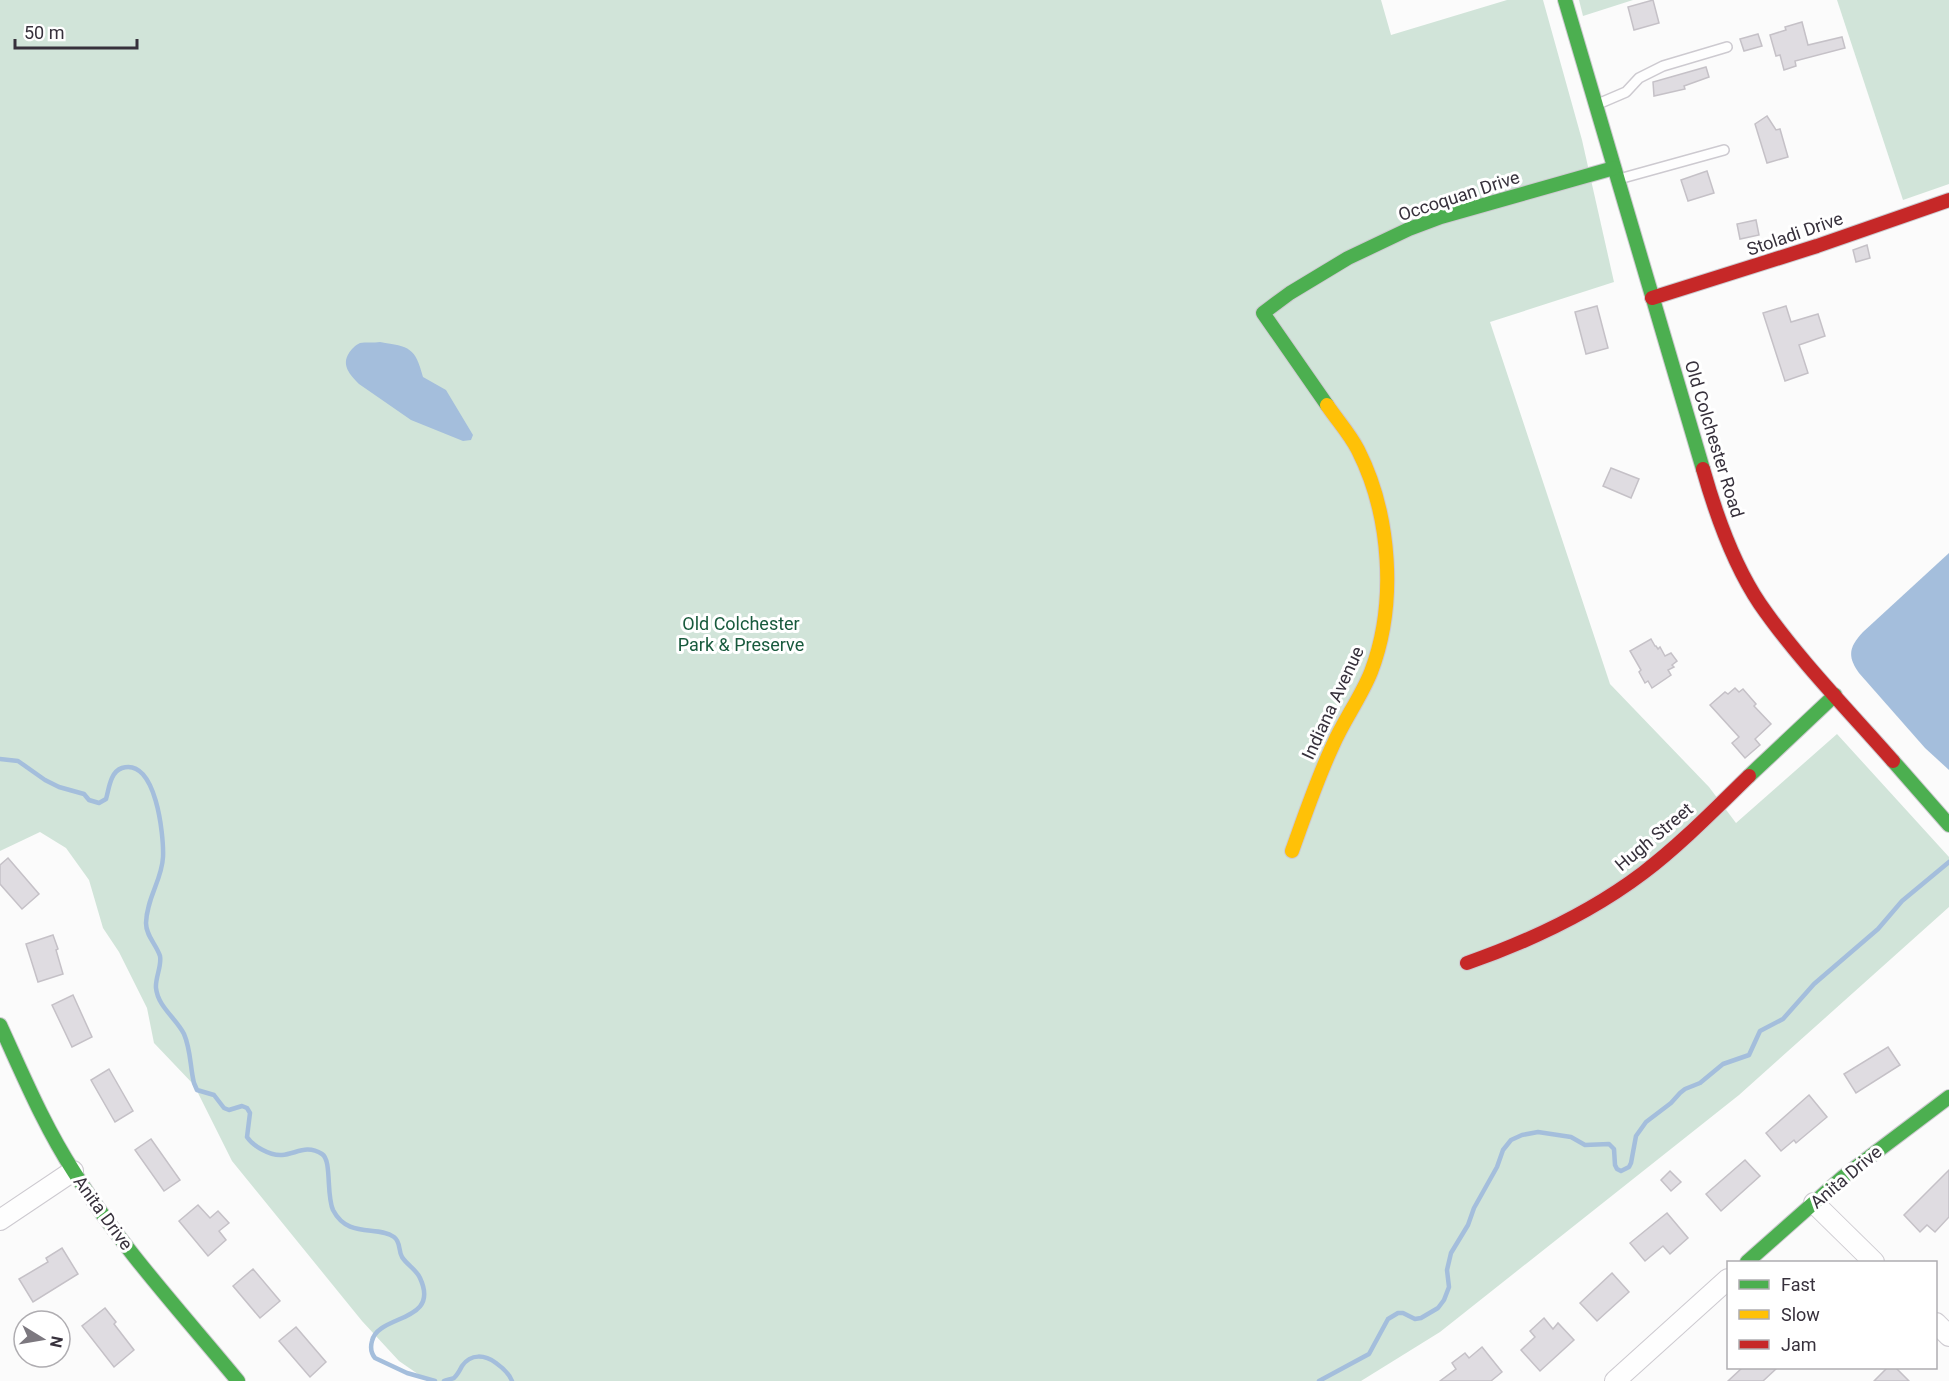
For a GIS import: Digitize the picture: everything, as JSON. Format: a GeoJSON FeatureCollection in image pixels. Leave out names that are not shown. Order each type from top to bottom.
{"type":"FeatureCollection","features":[{"type":"Feature","properties":{"kind":"street","name":"Old Colchester Road"},"geometry":{"type":"LineString","coordinates":[[1565,0],[1714,507],[1734,556],[1759,602],[1796,650],[1949,825]]}},
{"type":"Feature","properties":{"kind":"street","name":"Occoquan Drive"},"geometry":{"type":"LineString","coordinates":[[1263,314],[1290,293],[1348,258],[1409,229],[1440,217],[1616,174]]}},
{"type":"Feature","properties":{"kind":"street","name":"Stoladi Drive"},"geometry":{"type":"LineString","coordinates":[[1652,298],[1817,246],[1949,200]]}},
{"type":"Feature","properties":{"kind":"street","name":"Indiana Avenue"},"geometry":{"type":"LineString","coordinates":[[1263,314],[1358,449],[1381,512],[1387,557],[1387,602],[1384,624],[1371,673],[1330,751],[1292,851]]}},
{"type":"Feature","properties":{"kind":"street","name":"Hugh Street"},"geometry":{"type":"LineString","coordinates":[[1467,963],[1524,942],[1551,929],[1604,900],[1629,883],[1676,846],[1834,695]]}},
{"type":"Feature","properties":{"kind":"street","name":"Anita Drive"},"geometry":{"type":"LineString","coordinates":[[0,1025],[38,1107],[73,1171],[110,1225],[238,1381]]}},
{"type":"Feature","properties":{"kind":"street","name":"Anita Drive"},"geometry":{"type":"LineString","coordinates":[[1749,1261],[1866,1159],[1949,1097]]}},
{"type":"Feature","properties":{"kind":"street"},"geometry":{"type":"LineString","coordinates":[[0,1220],[73,1171]]}},
{"type":"Feature","properties":{"kind":"street"},"geometry":{"type":"LineString","coordinates":[[1814,1203],[1872,1261]]}},
{"type":"Feature","properties":{"kind":"street"},"geometry":{"type":"LineString","coordinates":[[1614,1381],[1727,1280]]}},
{"type":"Feature","properties":{"kind":"street"},"geometry":{"type":"LineString","coordinates":[[1937,1325],[1949,1336]]}},
{"type":"Feature","properties":{"kind":"lane"},"geometry":{"type":"LineString","coordinates":[[1595,105],[1626,92],[1639,78],[1663,66],[1727,47]]}},
{"type":"Feature","properties":{"kind":"lane"},"geometry":{"type":"LineString","coordinates":[[1616,174],[1724,150]]}},
{"type":"Feature","properties":{"kind":"green space","name":"Old Colchester Park & Preserve"},"geometry":{"type":"Polygon","coordinates":[[[0,0],[1381,0],[1391,35],[1507,0],[1543,0],[1582,140],[1614,282],[1490,322],[1610,684],[1709,787],[1736,823],[1837,734],[1949,857],[1949,907],[1739,1095],[1440,1332],[1361,1381],[428,1381],[399,1361],[362,1321],[232,1161],[194,1085],[154,1043],[147,1008],[119,952],[103,928],[89,880],[66,848],[40,832],[0,851],[0,0]]]}},
{"type":"Feature","properties":{"kind":"green space"},"geometry":{"type":"Polygon","coordinates":[[[1579,0],[1633,0],[1583,16],[1579,0]]]}},
{"type":"Feature","properties":{"kind":"green space"},"geometry":{"type":"Polygon","coordinates":[[[1837,0],[1949,0],[1949,184],[1903,200],[1837,0]]]}},
{"type":"Feature","properties":{"kind":"water"},"geometry":{"type":"Polygon","coordinates":[[[380,342],[405,347],[414,354],[423,377],[446,390],[473,435],[471,440],[463,441],[411,420],[356,381],[346,366],[349,353],[360,343],[380,342]]]}},
{"type":"Feature","properties":{"kind":"water"},"geometry":{"type":"Polygon","coordinates":[[[1949,553],[1949,770],[1925,748],[1859,673],[1851,652],[1863,632],[1949,553]]]}},
{"type":"Feature","properties":{"kind":"building"},"geometry":{"type":"Polygon","coordinates":[[[1653,0],[1659,23],[1634,30],[1628,7],[1653,0]]]}},
{"type":"Feature","properties":{"kind":"building"},"geometry":{"type":"Polygon","coordinates":[[[1802,22],[1808,45],[1842,37],[1845,48],[1795,61],[1796,66],[1784,70],[1780,55],[1776,56],[1770,35],[1802,22]]]}},
{"type":"Feature","properties":{"kind":"building"},"geometry":{"type":"Polygon","coordinates":[[[1758,34],[1762,46],[1744,51],[1740,39],[1758,34]]]}},
{"type":"Feature","properties":{"kind":"building"},"geometry":{"type":"Polygon","coordinates":[[[1706,67],[1709,77],[1684,86],[1685,89],[1654,96],[1653,82],[1706,67]]]}},
{"type":"Feature","properties":{"kind":"building"},"geometry":{"type":"Polygon","coordinates":[[[1767,116],[1776,130],[1780,129],[1788,157],[1767,163],[1755,124],[1767,116]]]}},
{"type":"Feature","properties":{"kind":"building"},"geometry":{"type":"Polygon","coordinates":[[[1707,171],[1714,193],[1688,201],[1681,180],[1707,171]]]}},
{"type":"Feature","properties":{"kind":"building"},"geometry":{"type":"Polygon","coordinates":[[[1756,220],[1759,235],[1740,239],[1737,224],[1756,220]]]}},
{"type":"Feature","properties":{"kind":"building"},"geometry":{"type":"Polygon","coordinates":[[[1867,245],[1870,258],[1856,262],[1853,250],[1867,245]]]}},
{"type":"Feature","properties":{"kind":"building"},"geometry":{"type":"Polygon","coordinates":[[[1597,306],[1608,348],[1586,354],[1575,312],[1597,306]]]}},
{"type":"Feature","properties":{"kind":"building"},"geometry":{"type":"Polygon","coordinates":[[[1786,306],[1791,322],[1818,314],[1825,336],[1799,345],[1808,373],[1785,381],[1763,313],[1786,306]]]}},
{"type":"Feature","properties":{"kind":"building"},"geometry":{"type":"Polygon","coordinates":[[[1611,468],[1639,479],[1631,498],[1603,486],[1611,468]]]}},
{"type":"Feature","properties":{"kind":"building"},"geometry":{"type":"Polygon","coordinates":[[[1651,639],[1658,649],[1660,647],[1665,656],[1671,653],[1677,661],[1672,665],[1674,667],[1668,670],[1671,675],[1652,688],[1648,681],[1645,683],[1639,672],[1641,670],[1630,651],[1651,639]]]}},
{"type":"Feature","properties":{"kind":"building"},"geometry":{"type":"Polygon","coordinates":[[[1735,688],[1739,692],[1743,689],[1756,704],[1754,706],[1771,724],[1755,739],[1760,745],[1745,758],[1732,743],[1739,737],[1710,705],[1725,692],[1728,694],[1735,688]]]}},
{"type":"Feature","properties":{"kind":"building"},"geometry":{"type":"Polygon","coordinates":[[[8,858],[39,894],[22,909],[0,884],[0,865],[8,858]]]}},
{"type":"Feature","properties":{"kind":"building"},"geometry":{"type":"Polygon","coordinates":[[[53,935],[63,974],[38,982],[26,944],[53,935]]]}},
{"type":"Feature","properties":{"kind":"building"},"geometry":{"type":"Polygon","coordinates":[[[73,995],[92,1037],[72,1047],[52,1005],[73,995]]]}},
{"type":"Feature","properties":{"kind":"building"},"geometry":{"type":"Polygon","coordinates":[[[1888,1047],[1900,1065],[1856,1093],[1844,1074],[1888,1047]]]}},
{"type":"Feature","properties":{"kind":"building"},"geometry":{"type":"Polygon","coordinates":[[[109,1069],[133,1111],[115,1122],[91,1080],[109,1069]]]}},
{"type":"Feature","properties":{"kind":"building"},"geometry":{"type":"Polygon","coordinates":[[[1809,1095],[1827,1117],[1796,1143],[1794,1140],[1781,1151],[1766,1133],[1809,1095]]]}},
{"type":"Feature","properties":{"kind":"building"},"geometry":{"type":"Polygon","coordinates":[[[151,1139],[180,1180],[164,1191],[135,1150],[151,1139]]]}},
{"type":"Feature","properties":{"kind":"building"},"geometry":{"type":"Polygon","coordinates":[[[1745,1160],[1760,1176],[1721,1211],[1706,1194],[1745,1160]]]}},
{"type":"Feature","properties":{"kind":"building"},"geometry":{"type":"Polygon","coordinates":[[[1949,1170],[1949,1217],[1935,1232],[1927,1225],[1920,1232],[1904,1215],[1949,1170]]]}},
{"type":"Feature","properties":{"kind":"building"},"geometry":{"type":"Polygon","coordinates":[[[1670,1171],[1681,1182],[1671,1191],[1661,1180],[1670,1171]]]}},
{"type":"Feature","properties":{"kind":"building"},"geometry":{"type":"Polygon","coordinates":[[[198,1205],[210,1218],[218,1211],[229,1223],[219,1231],[226,1240],[208,1256],[179,1221],[198,1205]]]}},
{"type":"Feature","properties":{"kind":"building"},"geometry":{"type":"Polygon","coordinates":[[[1667,1213],[1688,1238],[1670,1254],[1663,1246],[1645,1261],[1630,1243],[1667,1213]]]}},
{"type":"Feature","properties":{"kind":"building"},"geometry":{"type":"Polygon","coordinates":[[[62,1248],[78,1274],[33,1302],[19,1279],[48,1262],[46,1258],[62,1248]]]}},
{"type":"Feature","properties":{"kind":"building"},"geometry":{"type":"Polygon","coordinates":[[[253,1269],[280,1301],[260,1318],[233,1286],[253,1269]]]}},
{"type":"Feature","properties":{"kind":"building"},"geometry":{"type":"Polygon","coordinates":[[[1612,1273],[1629,1292],[1597,1321],[1580,1303],[1612,1273]]]}},
{"type":"Feature","properties":{"kind":"building"},"geometry":{"type":"Polygon","coordinates":[[[105,1308],[134,1350],[114,1367],[82,1326],[105,1308]]]}},
{"type":"Feature","properties":{"kind":"building"},"geometry":{"type":"Polygon","coordinates":[[[1544,1318],[1553,1329],[1558,1323],[1574,1340],[1540,1371],[1521,1350],[1535,1337],[1530,1331],[1544,1318]]]}},
{"type":"Feature","properties":{"kind":"building"},"geometry":{"type":"Polygon","coordinates":[[[296,1327],[326,1362],[310,1377],[279,1341],[296,1327]]]}},
{"type":"Feature","properties":{"kind":"building"},"geometry":{"type":"Polygon","coordinates":[[[1482,1347],[1502,1372],[1491,1381],[1440,1381],[1456,1369],[1452,1363],[1465,1353],[1469,1358],[1482,1347]]]}},
{"type":"Feature","properties":{"kind":"building"},"geometry":{"type":"Polygon","coordinates":[[[1741,1369],[1776,1369],[1763,1381],[1728,1381],[1741,1369]]]}},
{"type":"Feature","properties":{"kind":"building"},"geometry":{"type":"Polygon","coordinates":[[[1886,1369],[1897,1369],[1909,1381],[1874,1381],[1886,1369]]]}},
{"type":"Feature","properties":{"kind":"waterway"},"geometry":{"type":"LineString","coordinates":[[0,759],[18,761],[45,780],[59,787],[84,794],[89,800],[99,803],[106,799],[111,781],[118,770],[134,768],[143,774],[156,800],[163,847],[162,865],[149,905],[146,923],[160,956],[156,980],[157,995],[184,1034],[197,1090],[214,1095],[224,1108],[229,1110],[242,1106],[247,1108],[250,1113],[247,1137],[262,1150],[277,1155],[306,1150],[322,1154],[327,1163],[331,1204],[339,1219],[354,1228],[387,1234],[396,1239],[402,1257],[420,1278],[424,1293],[422,1303],[416,1311],[377,1332],[372,1341],[372,1352],[375,1358],[407,1373],[435,1381]]}},
{"type":"Feature","properties":{"kind":"waterway"},"geometry":{"type":"LineString","coordinates":[[1319,1381],[1369,1354],[1388,1319],[1398,1313],[1415,1319],[1421,1318],[1438,1308],[1449,1287],[1447,1270],[1451,1253],[1468,1225],[1503,1150],[1511,1140],[1538,1132],[1571,1137],[1585,1145],[1609,1144],[1614,1149],[1617,1169],[1621,1171],[1629,1167],[1636,1136],[1646,1122],[1685,1089],[1700,1083],[1723,1064],[1749,1055],[1760,1031],[1783,1019],[1814,984],[1878,929],[1902,901],[1949,862]]}},
{"type":"Feature","properties":{"kind":"waterway"},"geometry":{"type":"LineString","coordinates":[[444,1381],[454,1378],[462,1366],[474,1357],[487,1358],[496,1363],[506,1371],[512,1381]]}},
{"type":"Feature","properties":{"kind":"traffic: fast"},"geometry":{"type":"LineString","coordinates":[[1565,0],[1703,469]]}},
{"type":"Feature","properties":{"kind":"traffic: fast"},"geometry":{"type":"LineString","coordinates":[[1327,405],[1263,313],[1290,293],[1348,258],[1409,229],[1441,217],[1614,168]]}},
{"type":"Feature","properties":{"kind":"traffic: fast"},"geometry":{"type":"LineString","coordinates":[[1749,776],[1835,695]]}},
{"type":"Feature","properties":{"kind":"traffic: fast"},"geometry":{"type":"LineString","coordinates":[[1893,761],[1949,825]]}},
{"type":"Feature","properties":{"kind":"traffic: fast"},"geometry":{"type":"LineString","coordinates":[[0,1025],[53,1137],[92,1200],[153,1279],[238,1381]]}},
{"type":"Feature","properties":{"kind":"traffic: fast"},"geometry":{"type":"LineString","coordinates":[[1748,1261],[1843,1177],[1949,1097]]}},
{"type":"Feature","properties":{"kind":"traffic: slow"},"geometry":{"type":"LineString","coordinates":[[1292,851],[1327,758],[1371,672],[1385,618],[1387,560],[1378,503],[1355,444],[1327,405]]}},
{"type":"Feature","properties":{"kind":"traffic: jam"},"geometry":{"type":"LineString","coordinates":[[1652,298],[1817,246],[1949,200]]}},
{"type":"Feature","properties":{"kind":"traffic: jam"},"geometry":{"type":"LineString","coordinates":[[1703,469],[1726,539],[1750,589],[1807,665],[1893,761]]}},
{"type":"Feature","properties":{"kind":"traffic: jam"},"geometry":{"type":"LineString","coordinates":[[1467,963],[1559,925],[1602,901],[1643,873],[1671,850],[1749,776]]}}]}
